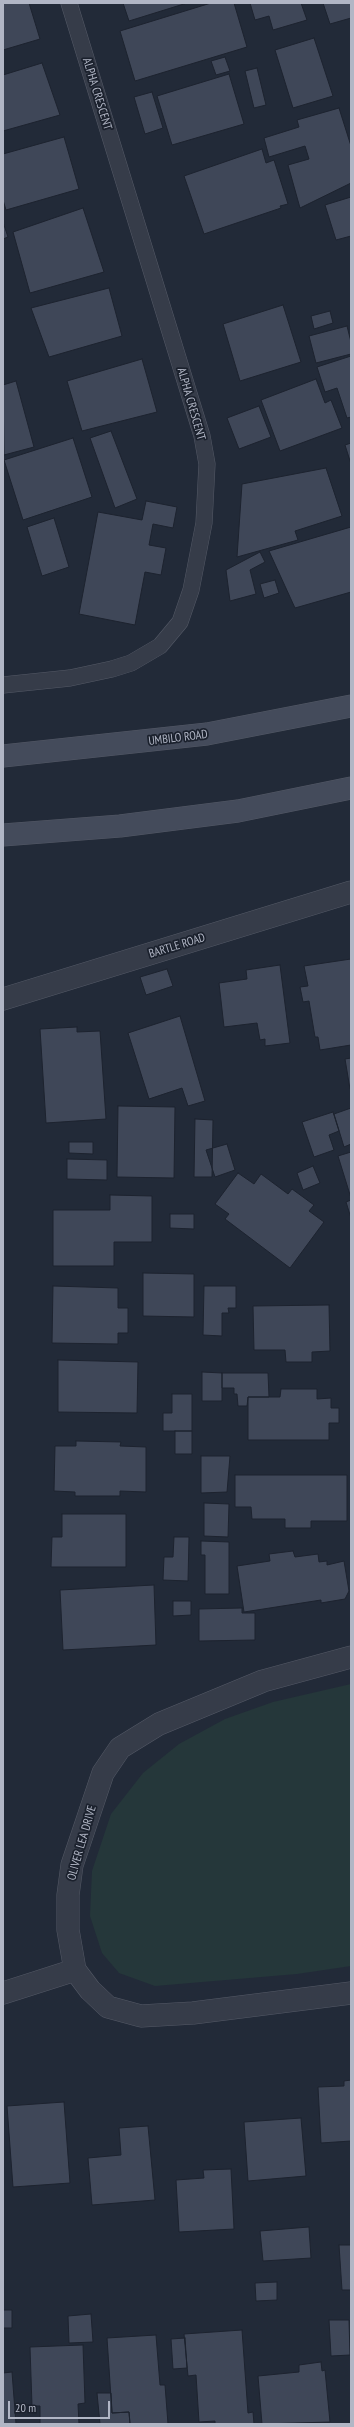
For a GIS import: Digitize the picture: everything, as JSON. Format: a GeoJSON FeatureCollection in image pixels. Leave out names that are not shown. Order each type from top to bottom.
{"type":"FeatureCollection","features":[{"type":"Feature","properties":{"kind":"main road","name":"UMBILO ROAD"},"geometry":{"type":"LineString","coordinates":[[3,756],[206,734],[351,706]]}},
{"type":"Feature","properties":{"kind":"main road"},"geometry":{"type":"LineString","coordinates":[[3,835],[120,826],[238,811],[351,788]]}},
{"type":"Feature","properties":{"kind":"street","name":"BARTLE ROAD"},"geometry":{"type":"LineString","coordinates":[[3,999],[351,892]]}},
{"type":"Feature","properties":{"kind":"street","name":"OLIVER LEA DRIVE"},"geometry":{"type":"LineString","coordinates":[[351,1657],[263,1681],[159,1724],[120,1748],[103,1773],[72,1865],[68,1895],[68,1930],[75,1970],[97,1998],[108,2007],[141,2016],[193,2013],[351,1993]]}},
{"type":"Feature","properties":{"kind":"street"},"geometry":{"type":"LineString","coordinates":[[3,1993],[75,1970]]}},
{"type":"Feature","properties":{"kind":"lane","name":"ALPHA CRESCENT"},"geometry":{"type":"LineString","coordinates":[[3,685],[70,678],[112,669],[131,663],[160,646],[180,622],[191,590],[204,523],[207,464],[202,436],[69,3]]}},
{"type":"Feature","properties":{"kind":"shaded area"},"geometry":{"type":"Polygon","coordinates":[[[351,1684],[351,1966],[297,1974],[155,1986],[119,1973],[102,1953],[90,1916],[92,1871],[111,1814],[143,1773],[179,1744],[225,1719],[273,1702],[351,1684]]]}},
{"type":"Feature","properties":{"kind":"building"},"geometry":{"type":"Polygon","coordinates":[[[3,3],[29,3],[40,39],[3,50],[3,3]]]}},
{"type":"Feature","properties":{"kind":"building"},"geometry":{"type":"Polygon","coordinates":[[[123,3],[187,3],[129,21],[123,3]]]}},
{"type":"Feature","properties":{"kind":"building"},"geometry":{"type":"Polygon","coordinates":[[[211,3],[234,3],[247,47],[135,81],[120,31],[211,3]]]}},
{"type":"Feature","properties":{"kind":"building"},"geometry":{"type":"Polygon","coordinates":[[[250,3],[301,3],[307,20],[273,30],[269,16],[255,20],[250,3]]]}},
{"type":"Feature","properties":{"kind":"building"},"geometry":{"type":"Polygon","coordinates":[[[323,3],[351,3],[351,18],[330,24],[323,3]]]}},
{"type":"Feature","properties":{"kind":"building"},"geometry":{"type":"Polygon","coordinates":[[[314,38],[333,96],[293,108],[275,50],[314,38]]]}},
{"type":"Feature","properties":{"kind":"building"},"geometry":{"type":"Polygon","coordinates":[[[225,57],[230,71],[216,75],[211,61],[225,57]]]}},
{"type":"Feature","properties":{"kind":"building"},"geometry":{"type":"Polygon","coordinates":[[[42,63],[60,115],[3,131],[3,75],[42,63]]]}},
{"type":"Feature","properties":{"kind":"building"},"geometry":{"type":"Polygon","coordinates":[[[257,68],[266,105],[254,108],[245,71],[257,68]]]}},
{"type":"Feature","properties":{"kind":"building"},"geometry":{"type":"Polygon","coordinates":[[[229,74],[244,124],[172,145],[157,96],[229,74]]]}},
{"type":"Feature","properties":{"kind":"building"},"geometry":{"type":"Polygon","coordinates":[[[152,92],[163,128],[145,134],[134,97],[152,92]]]}},
{"type":"Feature","properties":{"kind":"building"},"geometry":{"type":"Polygon","coordinates":[[[339,108],[351,146],[351,183],[300,208],[288,165],[309,159],[305,146],[269,157],[264,138],[299,127],[297,120],[339,108]]]}},
{"type":"Feature","properties":{"kind":"building"},"geometry":{"type":"Polygon","coordinates":[[[64,137],[79,189],[6,210],[3,200],[3,154],[64,137]]]}},
{"type":"Feature","properties":{"kind":"building"},"geometry":{"type":"Polygon","coordinates":[[[262,149],[266,163],[274,160],[288,204],[280,206],[281,208],[204,234],[184,176],[262,149]]]}},
{"type":"Feature","properties":{"kind":"building"},"geometry":{"type":"Polygon","coordinates":[[[351,197],[351,236],[336,240],[325,205],[351,197]]]}},
{"type":"Feature","properties":{"kind":"building"},"geometry":{"type":"Polygon","coordinates":[[[83,208],[104,272],[30,293],[13,232],[83,208]]]}},
{"type":"Feature","properties":{"kind":"building"},"geometry":{"type":"Polygon","coordinates":[[[3,222],[8,237],[3,239],[3,222]]]}},
{"type":"Feature","properties":{"kind":"building"},"geometry":{"type":"Polygon","coordinates":[[[109,288],[122,336],[49,357],[31,308],[109,288]]]}},
{"type":"Feature","properties":{"kind":"building"},"geometry":{"type":"Polygon","coordinates":[[[283,305],[301,362],[240,381],[223,324],[283,305]]]}},
{"type":"Feature","properties":{"kind":"building"},"geometry":{"type":"Polygon","coordinates":[[[330,311],[333,323],[314,329],[311,316],[330,311]]]}},
{"type":"Feature","properties":{"kind":"building"},"geometry":{"type":"Polygon","coordinates":[[[347,326],[351,342],[351,354],[316,363],[309,336],[347,326]]]}},
{"type":"Feature","properties":{"kind":"building"},"geometry":{"type":"Polygon","coordinates":[[[351,356],[351,417],[347,418],[337,388],[325,392],[317,367],[351,356]]]}},
{"type":"Feature","properties":{"kind":"building"},"geometry":{"type":"Polygon","coordinates":[[[142,359],[157,412],[82,431],[67,381],[142,359]]]}},
{"type":"Feature","properties":{"kind":"building"},"geometry":{"type":"Polygon","coordinates":[[[316,379],[325,403],[331,400],[342,428],[280,451],[261,400],[316,379]]]}},
{"type":"Feature","properties":{"kind":"building"},"geometry":{"type":"Polygon","coordinates":[[[16,381],[34,447],[4,455],[3,385],[16,381]]]}},
{"type":"Feature","properties":{"kind":"building"},"geometry":{"type":"Polygon","coordinates":[[[259,406],[271,437],[239,449],[227,418],[259,406]]]}},
{"type":"Feature","properties":{"kind":"building"},"geometry":{"type":"Polygon","coordinates":[[[111,431],[137,499],[115,508],[90,438],[111,431]]]}},
{"type":"Feature","properties":{"kind":"building"},"geometry":{"type":"Polygon","coordinates":[[[73,438],[92,497],[23,520],[4,460],[73,438]]]}},
{"type":"Feature","properties":{"kind":"building"},"geometry":{"type":"Polygon","coordinates":[[[351,443],[351,464],[345,445],[351,443]]]}},
{"type":"Feature","properties":{"kind":"building"},"geometry":{"type":"Polygon","coordinates":[[[326,468],[342,516],[295,531],[298,540],[237,557],[242,484],[326,468]]]}},
{"type":"Feature","properties":{"kind":"building"},"geometry":{"type":"Polygon","coordinates":[[[146,501],[177,507],[173,528],[153,524],[149,545],[166,548],[161,575],[145,572],[135,625],[79,614],[98,512],[142,520],[146,501]]]}},
{"type":"Feature","properties":{"kind":"building"},"geometry":{"type":"Polygon","coordinates":[[[54,518],[69,567],[42,576],[27,527],[54,518]]]}},
{"type":"Feature","properties":{"kind":"building"},"geometry":{"type":"Polygon","coordinates":[[[351,527],[351,592],[295,608],[269,551],[351,527]]]}},
{"type":"Feature","properties":{"kind":"building"},"geometry":{"type":"Polygon","coordinates":[[[260,552],[265,562],[250,570],[256,594],[230,601],[226,570],[260,552]]]}},
{"type":"Feature","properties":{"kind":"building"},"geometry":{"type":"Polygon","coordinates":[[[275,580],[279,593],[264,598],[260,584],[275,580]]]}},
{"type":"Feature","properties":{"kind":"building"},"geometry":{"type":"Polygon","coordinates":[[[351,959],[351,1045],[320,1050],[318,1037],[315,1037],[309,1001],[303,1002],[300,987],[308,986],[304,966],[351,959]]]}},
{"type":"Feature","properties":{"kind":"building"},"geometry":{"type":"Polygon","coordinates":[[[280,965],[290,1043],[265,1046],[265,1039],[260,1040],[257,1023],[224,1027],[219,983],[247,979],[246,970],[280,965]]]}},
{"type":"Feature","properties":{"kind":"building"},"geometry":{"type":"Polygon","coordinates":[[[167,969],[173,986],[146,995],[140,977],[167,969]]]}},
{"type":"Feature","properties":{"kind":"building"},"geometry":{"type":"Polygon","coordinates":[[[180,1016],[205,1101],[188,1106],[182,1088],[149,1099],[128,1033],[180,1016]]]}},
{"type":"Feature","properties":{"kind":"building"},"geometry":{"type":"Polygon","coordinates":[[[77,1027],[77,1032],[100,1031],[106,1119],[46,1123],[40,1029],[77,1027]]]}},
{"type":"Feature","properties":{"kind":"building"},"geometry":{"type":"Polygon","coordinates":[[[351,1058],[351,1088],[350,1089],[345,1059],[351,1058]]]}},
{"type":"Feature","properties":{"kind":"building"},"geometry":{"type":"Polygon","coordinates":[[[118,1106],[175,1107],[174,1178],[117,1177],[118,1106]]]}},
{"type":"Feature","properties":{"kind":"building"},"geometry":{"type":"Polygon","coordinates":[[[351,1108],[351,1144],[344,1147],[334,1114],[351,1108]]]}},
{"type":"Feature","properties":{"kind":"building"},"geometry":{"type":"Polygon","coordinates":[[[333,1112],[339,1131],[329,1135],[334,1150],[314,1157],[302,1122],[333,1112]]]}},
{"type":"Feature","properties":{"kind":"building"},"geometry":{"type":"Polygon","coordinates":[[[195,1119],[213,1120],[212,1177],[194,1177],[195,1119]]]}},
{"type":"Feature","properties":{"kind":"building"},"geometry":{"type":"Polygon","coordinates":[[[69,1142],[93,1142],[93,1154],[69,1153],[69,1142]]]}},
{"type":"Feature","properties":{"kind":"building"},"geometry":{"type":"Polygon","coordinates":[[[227,1144],[235,1170],[215,1177],[206,1150],[227,1144]]]}},
{"type":"Feature","properties":{"kind":"building"},"geometry":{"type":"Polygon","coordinates":[[[351,1152],[351,1198],[338,1156],[351,1152]]]}},
{"type":"Feature","properties":{"kind":"building"},"geometry":{"type":"Polygon","coordinates":[[[67,1159],[107,1160],[107,1180],[67,1179],[67,1159]]]}},
{"type":"Feature","properties":{"kind":"building"},"geometry":{"type":"Polygon","coordinates":[[[313,1166],[320,1183],[303,1190],[297,1173],[313,1166]]]}},
{"type":"Feature","properties":{"kind":"building"},"geometry":{"type":"Polygon","coordinates":[[[238,1173],[254,1184],[261,1174],[288,1194],[292,1189],[314,1205],[309,1211],[324,1222],[290,1268],[225,1219],[229,1214],[215,1204],[238,1173]]]}},
{"type":"Feature","properties":{"kind":"building"},"geometry":{"type":"Polygon","coordinates":[[[110,1195],[152,1196],[152,1242],[114,1242],[114,1266],[53,1266],[53,1210],[110,1210],[110,1195]]]}},
{"type":"Feature","properties":{"kind":"building"},"geometry":{"type":"Polygon","coordinates":[[[351,1200],[351,1218],[346,1202],[351,1200]]]}},
{"type":"Feature","properties":{"kind":"building"},"geometry":{"type":"Polygon","coordinates":[[[170,1214],[194,1214],[194,1229],[170,1228],[170,1214]]]}},
{"type":"Feature","properties":{"kind":"building"},"geometry":{"type":"Polygon","coordinates":[[[143,1273],[194,1274],[194,1317],[143,1316],[143,1273]]]}},
{"type":"Feature","properties":{"kind":"building"},"geometry":{"type":"Polygon","coordinates":[[[53,1286],[118,1288],[118,1308],[128,1308],[128,1333],[118,1333],[118,1344],[52,1343],[53,1286]]]}},
{"type":"Feature","properties":{"kind":"building"},"geometry":{"type":"Polygon","coordinates":[[[204,1286],[236,1286],[236,1308],[228,1308],[229,1313],[222,1313],[222,1336],[203,1335],[204,1286]]]}},
{"type":"Feature","properties":{"kind":"building"},"geometry":{"type":"Polygon","coordinates":[[[329,1305],[330,1351],[312,1352],[312,1362],[286,1362],[285,1350],[254,1350],[253,1306],[329,1305]]]}},
{"type":"Feature","properties":{"kind":"building"},"geometry":{"type":"Polygon","coordinates":[[[58,1360],[138,1362],[137,1413],[58,1412],[58,1360]]]}},
{"type":"Feature","properties":{"kind":"building"},"geometry":{"type":"Polygon","coordinates":[[[202,1372],[222,1373],[222,1401],[202,1401],[202,1372]]]}},
{"type":"Feature","properties":{"kind":"building"},"geometry":{"type":"Polygon","coordinates":[[[222,1373],[268,1373],[269,1397],[248,1397],[247,1406],[238,1406],[237,1394],[234,1394],[234,1388],[222,1388],[222,1373]]]}},
{"type":"Feature","properties":{"kind":"building"},"geometry":{"type":"Polygon","coordinates":[[[281,1389],[317,1389],[317,1399],[331,1398],[331,1408],[339,1408],[339,1423],[329,1423],[329,1440],[248,1440],[248,1397],[280,1397],[281,1389]]]}},
{"type":"Feature","properties":{"kind":"building"},"geometry":{"type":"Polygon","coordinates":[[[172,1394],[192,1394],[192,1431],[163,1431],[163,1413],[172,1413],[172,1394]]]}},
{"type":"Feature","properties":{"kind":"building"},"geometry":{"type":"Polygon","coordinates":[[[175,1431],[192,1431],[192,1454],[175,1454],[175,1431]]]}},
{"type":"Feature","properties":{"kind":"building"},"geometry":{"type":"Polygon","coordinates":[[[76,1441],[121,1442],[120,1446],[146,1447],[146,1492],[120,1491],[120,1496],[75,1496],[75,1492],[54,1491],[55,1446],[76,1446],[76,1441]]]}},
{"type":"Feature","properties":{"kind":"building"},"geometry":{"type":"Polygon","coordinates":[[[201,1456],[230,1456],[227,1492],[201,1493],[201,1456]]]}},
{"type":"Feature","properties":{"kind":"building"},"geometry":{"type":"Polygon","coordinates":[[[235,1475],[347,1475],[347,1521],[311,1521],[311,1528],[285,1528],[285,1519],[252,1519],[251,1507],[235,1507],[235,1475]]]}},
{"type":"Feature","properties":{"kind":"building"},"geometry":{"type":"Polygon","coordinates":[[[204,1503],[229,1504],[228,1537],[204,1536],[204,1503]]]}},
{"type":"Feature","properties":{"kind":"building"},"geometry":{"type":"Polygon","coordinates":[[[62,1514],[126,1514],[126,1567],[51,1567],[52,1537],[62,1537],[62,1514]]]}},
{"type":"Feature","properties":{"kind":"building"},"geometry":{"type":"Polygon","coordinates":[[[174,1537],[189,1537],[188,1581],[163,1580],[164,1557],[173,1557],[174,1537]]]}},
{"type":"Feature","properties":{"kind":"building"},"geometry":{"type":"Polygon","coordinates":[[[201,1541],[229,1542],[229,1594],[205,1594],[205,1555],[201,1555],[201,1541]]]}},
{"type":"Feature","properties":{"kind":"building"},"geometry":{"type":"Polygon","coordinates":[[[293,1551],[295,1557],[318,1554],[319,1562],[327,1561],[327,1565],[344,1561],[349,1591],[345,1599],[321,1603],[321,1600],[244,1612],[237,1566],[270,1561],[269,1554],[293,1551]]]}},
{"type":"Feature","properties":{"kind":"building"},"geometry":{"type":"Polygon","coordinates":[[[154,1585],[156,1645],[63,1650],[60,1590],[154,1585]]]}},
{"type":"Feature","properties":{"kind":"building"},"geometry":{"type":"Polygon","coordinates":[[[173,1601],[191,1601],[191,1615],[173,1616],[173,1601]]]}},
{"type":"Feature","properties":{"kind":"building"},"geometry":{"type":"Polygon","coordinates":[[[242,1608],[242,1613],[255,1613],[255,1640],[199,1641],[199,1609],[242,1608]]]}},
{"type":"Feature","properties":{"kind":"building"},"geometry":{"type":"Polygon","coordinates":[[[351,2080],[351,2141],[321,2143],[318,2087],[344,2086],[344,2081],[351,2080]]]}},
{"type":"Feature","properties":{"kind":"building"},"geometry":{"type":"Polygon","coordinates":[[[64,2102],[70,2183],[13,2187],[7,2106],[64,2102]]]}},
{"type":"Feature","properties":{"kind":"building"},"geometry":{"type":"Polygon","coordinates":[[[301,2118],[306,2176],[248,2181],[244,2122],[301,2118]]]}},
{"type":"Feature","properties":{"kind":"building"},"geometry":{"type":"Polygon","coordinates":[[[148,2126],[155,2200],[92,2205],[88,2158],[121,2155],[119,2128],[148,2126]]]}},
{"type":"Feature","properties":{"kind":"building"},"geometry":{"type":"Polygon","coordinates":[[[231,2169],[234,2229],[179,2232],[176,2180],[204,2178],[203,2170],[231,2169]]]}},
{"type":"Feature","properties":{"kind":"building"},"geometry":{"type":"Polygon","coordinates":[[[309,2227],[311,2258],[263,2261],[260,2231],[309,2227]]]}},
{"type":"Feature","properties":{"kind":"building"},"geometry":{"type":"Polygon","coordinates":[[[339,2245],[351,2245],[351,2290],[342,2290],[339,2245]]]}},
{"type":"Feature","properties":{"kind":"building"},"geometry":{"type":"Polygon","coordinates":[[[277,2282],[277,2300],[256,2301],[255,2283],[277,2282]]]}},
{"type":"Feature","properties":{"kind":"building"},"geometry":{"type":"Polygon","coordinates":[[[3,2310],[12,2310],[12,2328],[3,2328],[3,2310]]]}},
{"type":"Feature","properties":{"kind":"building"},"geometry":{"type":"Polygon","coordinates":[[[91,2314],[93,2342],[69,2343],[68,2316],[91,2314]]]}},
{"type":"Feature","properties":{"kind":"building"},"geometry":{"type":"Polygon","coordinates":[[[329,2320],[349,2320],[350,2355],[331,2356],[329,2320]]]}},
{"type":"Feature","properties":{"kind":"building"},"geometry":{"type":"Polygon","coordinates":[[[242,2330],[248,2413],[253,2412],[254,2424],[215,2424],[215,2421],[199,2422],[196,2375],[188,2376],[184,2334],[242,2330]]]}},
{"type":"Feature","properties":{"kind":"building"},"geometry":{"type":"Polygon","coordinates":[[[156,2335],[160,2385],[165,2385],[168,2424],[130,2424],[129,2412],[112,2413],[107,2338],[156,2335]]]}},
{"type":"Feature","properties":{"kind":"building"},"geometry":{"type":"Polygon","coordinates":[[[185,2338],[187,2368],[173,2369],[171,2339],[185,2338]]]}},
{"type":"Feature","properties":{"kind":"building"},"geometry":{"type":"Polygon","coordinates":[[[83,2345],[85,2403],[78,2404],[79,2424],[40,2424],[40,2406],[32,2406],[30,2347],[83,2345]]]}},
{"type":"Feature","properties":{"kind":"building"},"geometry":{"type":"Polygon","coordinates":[[[321,2362],[322,2371],[325,2370],[330,2422],[262,2424],[258,2376],[299,2372],[299,2365],[321,2362]]]}},
{"type":"Feature","properties":{"kind":"building"},"geometry":{"type":"Polygon","coordinates":[[[12,2372],[16,2424],[3,2424],[3,2373],[12,2372]]]}},
{"type":"Feature","properties":{"kind":"building"},"geometry":{"type":"Polygon","coordinates":[[[97,2393],[111,2393],[112,2413],[129,2412],[130,2424],[100,2424],[97,2393]]]}}]}
